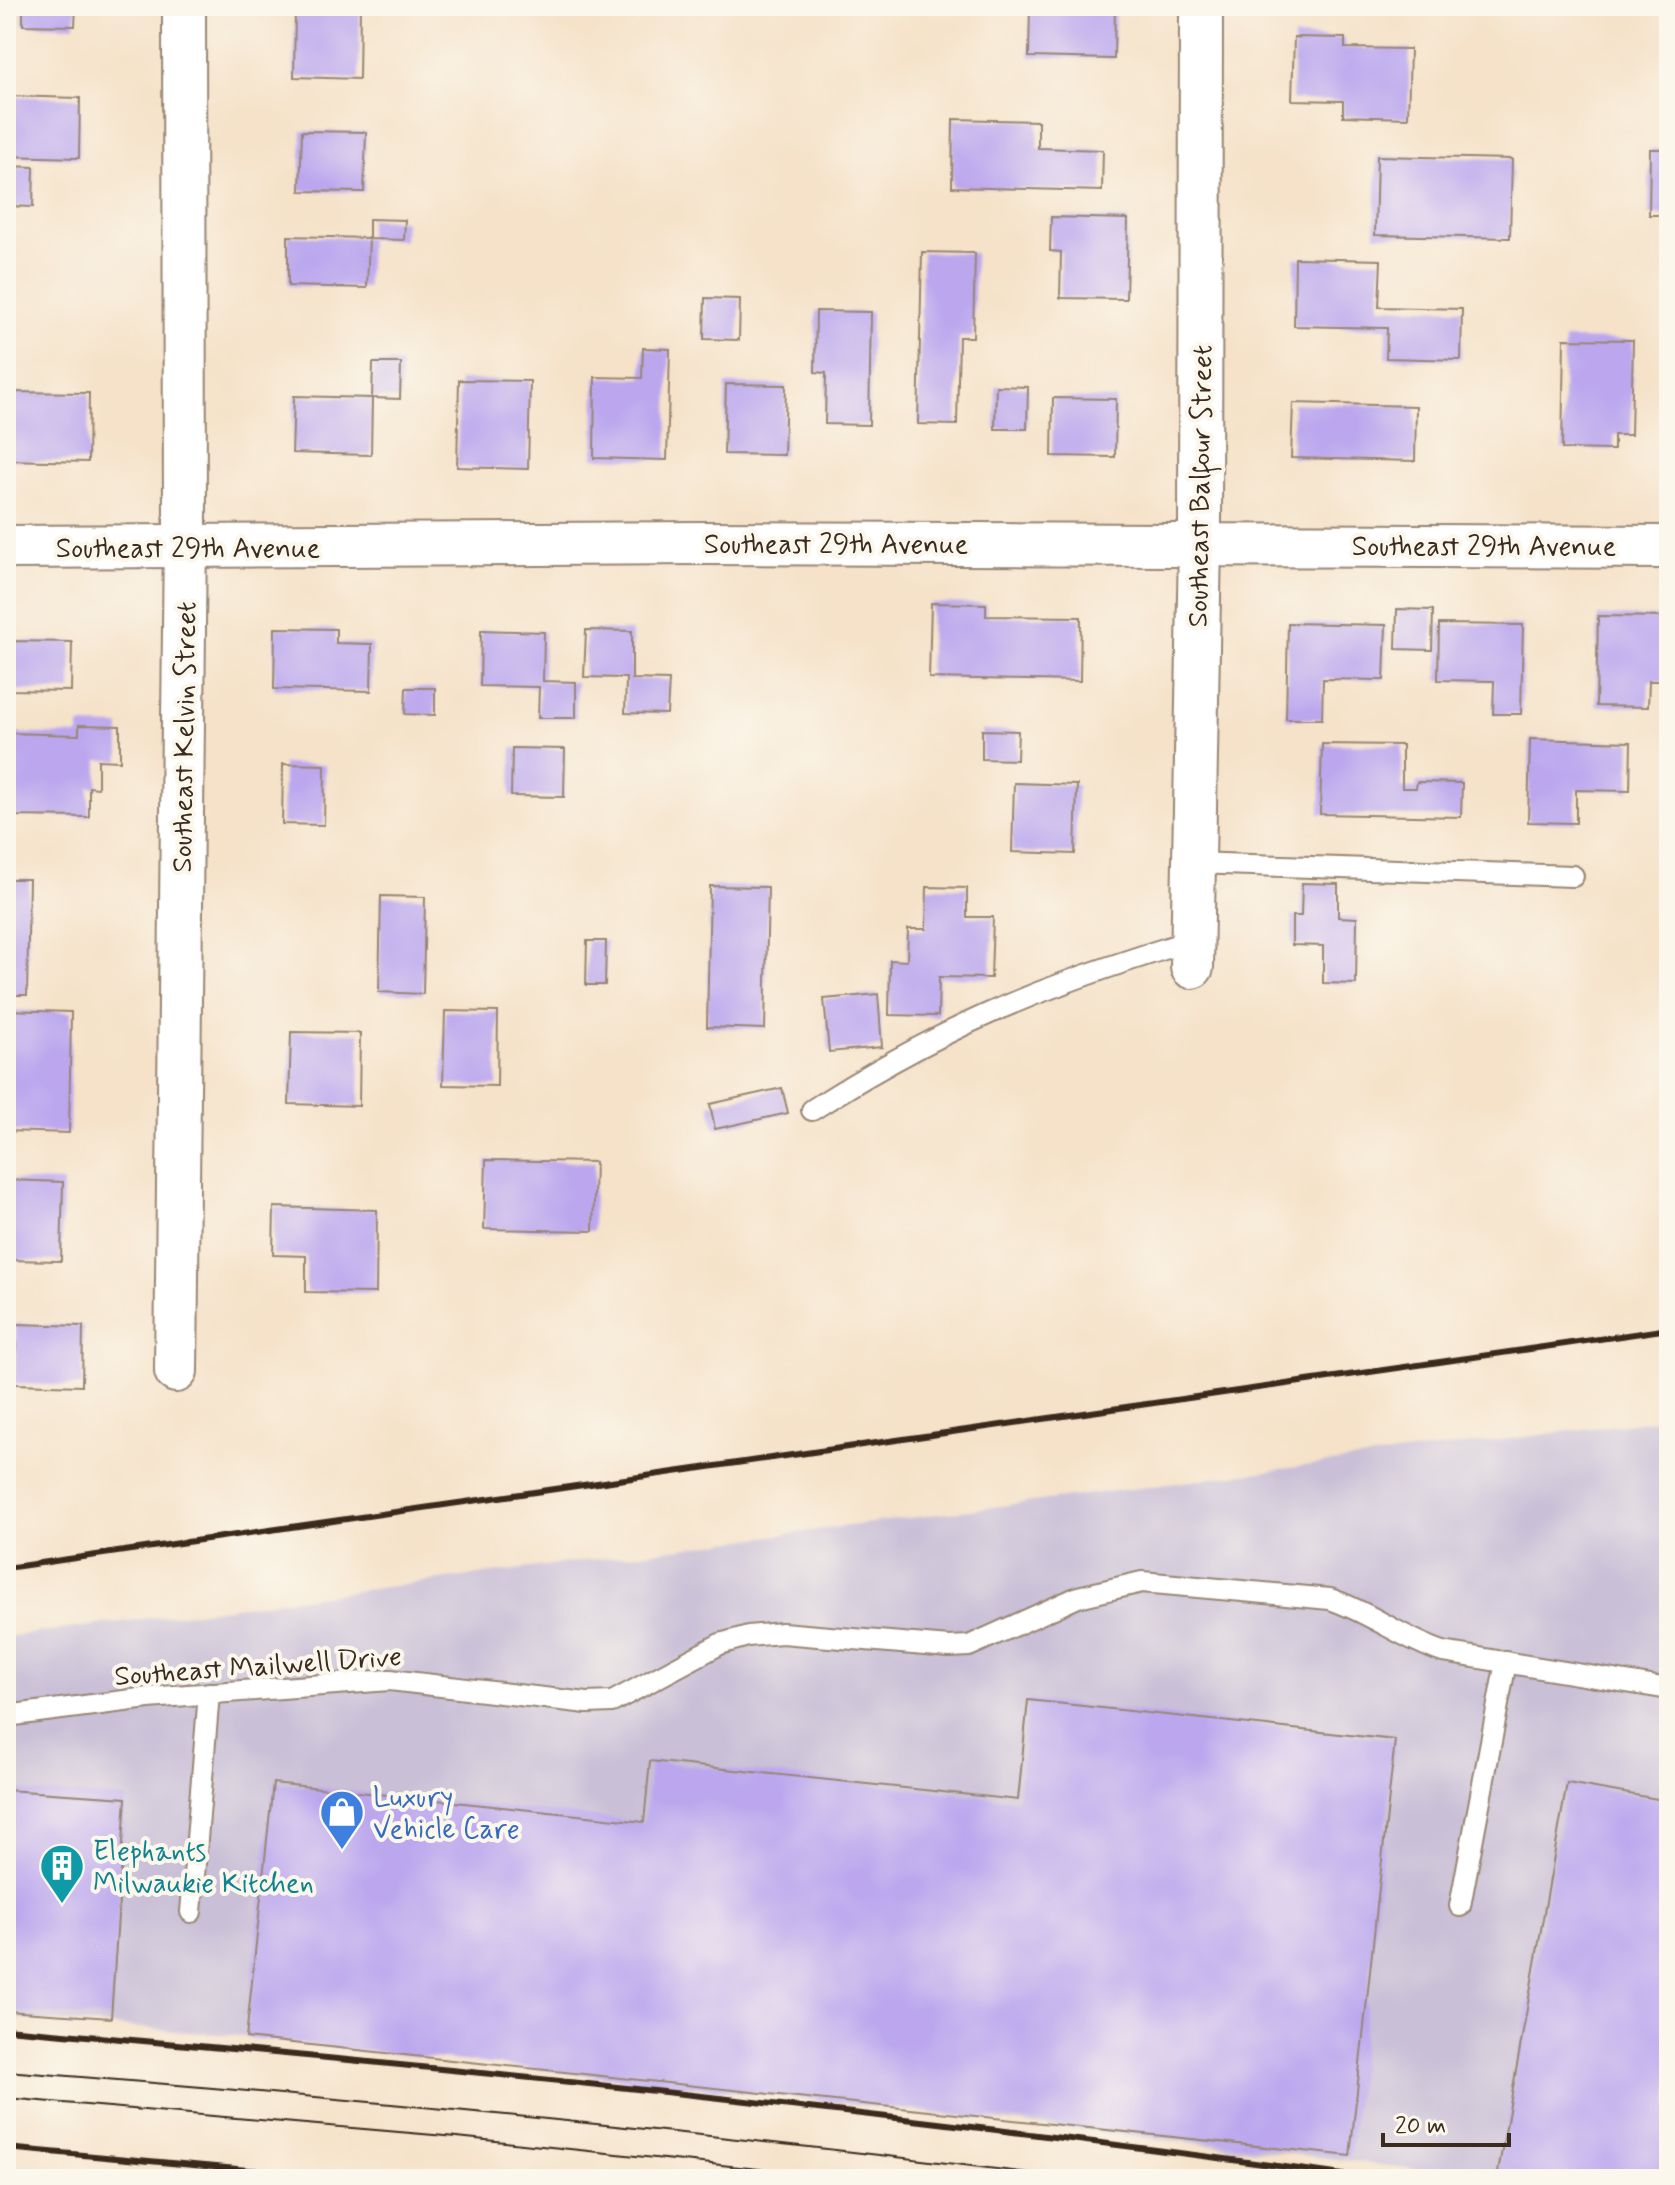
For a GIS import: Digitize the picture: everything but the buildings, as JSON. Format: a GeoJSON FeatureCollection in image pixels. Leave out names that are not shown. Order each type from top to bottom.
{"type":"FeatureCollection","features":[{"type":"Feature","properties":{"kind":"street","name":"Southeast Kelvin Street"},"geometry":{"type":"LineString","coordinates":[[176,1371],[185,548],[184,6]]}},
{"type":"Feature","properties":{"kind":"street","name":"Southeast Balfour Street"},"geometry":{"type":"LineString","coordinates":[[1192,953],[1200,543],[1201,6]]}},
{"type":"Feature","properties":{"kind":"street","name":"Southeast 29th Avenue"},"geometry":{"type":"LineString","coordinates":[[6,547],[701,543],[1666,547]]}},
{"type":"Feature","properties":{"kind":"lane"},"geometry":{"type":"LineString","coordinates":[[1193,863],[1573,876]]}},
{"type":"Feature","properties":{"kind":"lane"},"geometry":{"type":"LineString","coordinates":[[812,1110],[867,1074],[975,1021],[1063,983],[1192,953]]}},
{"type":"Feature","properties":{"kind":"lane","name":"Southeast Mailwell Drive"},"geometry":{"type":"LineString","coordinates":[[6,1716],[148,1698],[390,1680],[587,1703],[612,1702],[720,1644],[748,1636],[782,1633],[969,1646],[1078,1597],[1142,1582],[1330,1599],[1354,1607],[1419,1644],[1443,1652],[1669,1689]]}},
{"type":"Feature","properties":{"kind":"lane"},"geometry":{"type":"LineString","coordinates":[[1460,1906],[1506,1662]]}},
{"type":"Feature","properties":{"kind":"lane"},"geometry":{"type":"LineString","coordinates":[[191,1912],[209,1693]]}},
{"type":"Feature","properties":{"kind":"shaded area"},"geometry":{"type":"Polygon","coordinates":[[[1669,1418],[1669,2179],[1482,2179],[1353,2161],[243,2036],[6,2018],[6,1637],[1669,1418]]]}},
{"type":"Feature","properties":{"kind":"tram line"},"geometry":{"type":"LineString","coordinates":[[6,2071],[542,2119],[1077,2179]]}},
{"type":"Feature","properties":{"kind":"tram line"},"geometry":{"type":"LineString","coordinates":[[6,2098],[457,2137],[854,2179]]}},
{"type":"Feature","properties":{"kind":"railway"},"geometry":{"type":"LineString","coordinates":[[6,1568],[1669,1329]]}},
{"type":"Feature","properties":{"kind":"railway"},"geometry":{"type":"LineString","coordinates":[[6,2029],[690,2095],[1031,2134],[1372,2179]]}},
{"type":"Feature","properties":{"kind":"railway"},"geometry":{"type":"LineString","coordinates":[[6,2148],[348,2179]]}},
{"type":"Feature","properties":{"kind":"place","name":"Luxury Vehicle Care"},"geometry":{"type":"Point","coordinates":[342,1851]}},
{"type":"Feature","properties":{"kind":"place","name":"Elephants Milwaukie Kitchen"},"geometry":{"type":"Point","coordinates":[62,1905]}}]}
